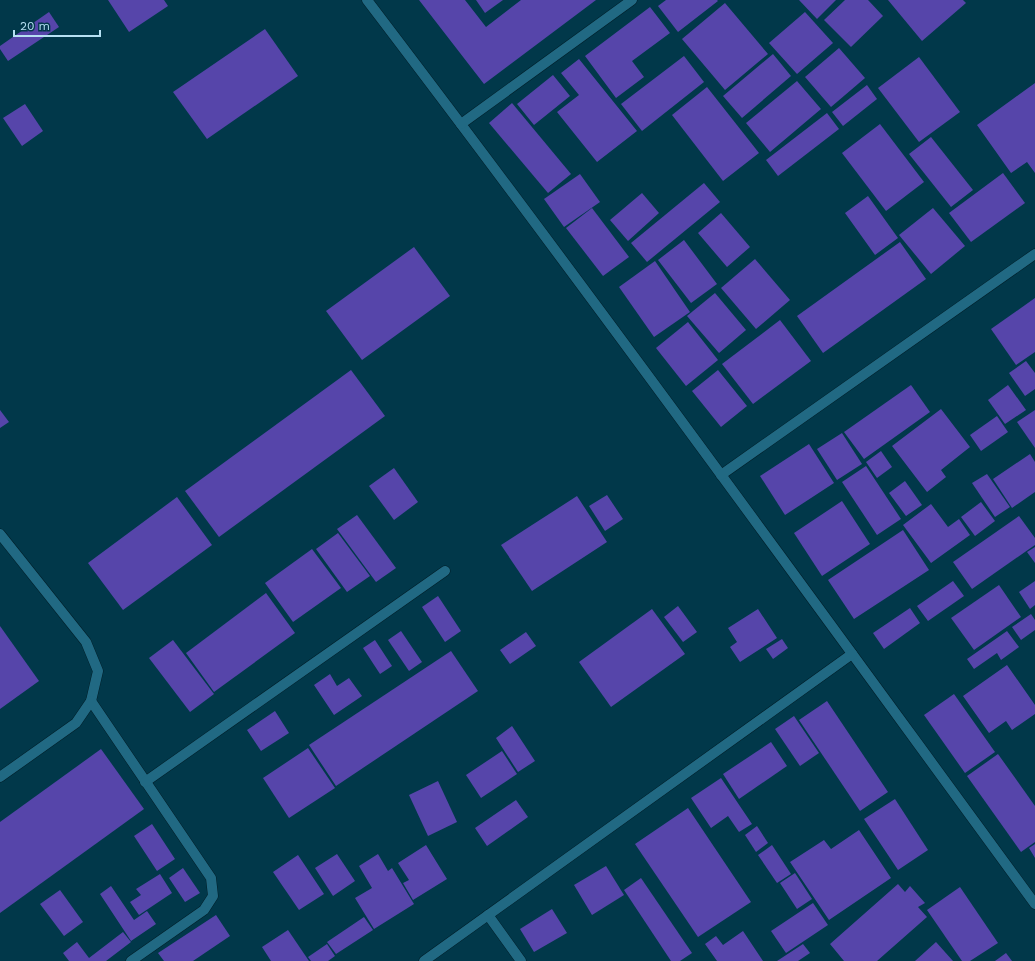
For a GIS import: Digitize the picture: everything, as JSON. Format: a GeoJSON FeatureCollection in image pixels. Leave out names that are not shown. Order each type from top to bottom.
{"type":"FeatureCollection","features":[{"type":"Feature","properties":{"kind":"street"},"geometry":{"type":"LineString","coordinates":[[367,0],[461,124],[721,475],[1035,904]]}},
{"type":"Feature","properties":{"kind":"street"},"geometry":{"type":"LineString","coordinates":[[461,124],[632,0]]}},
{"type":"Feature","properties":{"kind":"street"},"geometry":{"type":"LineString","coordinates":[[721,475],[1035,254]]}},
{"type":"Feature","properties":{"kind":"street"},"geometry":{"type":"LineString","coordinates":[[0,534],[86,642],[98,671],[91,701],[76,723],[0,777]]}},
{"type":"Feature","properties":{"kind":"street"},"geometry":{"type":"LineString","coordinates":[[145,782],[445,571]]}},
{"type":"Feature","properties":{"kind":"street"},"geometry":{"type":"LineString","coordinates":[[424,961],[852,654]]}},
{"type":"Feature","properties":{"kind":"street"},"geometry":{"type":"LineString","coordinates":[[91,701],[211,878],[213,896],[204,910],[131,961]]}},
{"type":"Feature","properties":{"kind":"street"},"geometry":{"type":"LineString","coordinates":[[488,915],[521,961]]}},
{"type":"Feature","properties":{"kind":"building"},"geometry":{"type":"Polygon","coordinates":[[[108,0],[164,0],[168,6],[129,32],[108,0]]]}},
{"type":"Feature","properties":{"kind":"building"},"geometry":{"type":"Polygon","coordinates":[[[419,0],[465,0],[486,27],[521,0],[596,0],[484,84],[419,0]]]}},
{"type":"Feature","properties":{"kind":"building"},"geometry":{"type":"Polygon","coordinates":[[[476,0],[503,0],[485,13],[476,0]]]}},
{"type":"Feature","properties":{"kind":"building"},"geometry":{"type":"Polygon","coordinates":[[[666,0],[718,1],[678,32],[658,6],[666,0]]]}},
{"type":"Feature","properties":{"kind":"building"},"geometry":{"type":"Polygon","coordinates":[[[799,0],[836,0],[817,19],[799,0]]]}},
{"type":"Feature","properties":{"kind":"building"},"geometry":{"type":"Polygon","coordinates":[[[845,0],[868,0],[883,16],[851,47],[824,20],[845,0]]]}},
{"type":"Feature","properties":{"kind":"building"},"geometry":{"type":"Polygon","coordinates":[[[888,0],[963,0],[966,3],[922,41],[888,0]]]}},
{"type":"Feature","properties":{"kind":"building"},"geometry":{"type":"Polygon","coordinates":[[[725,3],[768,54],[725,90],[682,39],[725,3]]]}},
{"type":"Feature","properties":{"kind":"building"},"geometry":{"type":"Polygon","coordinates":[[[650,7],[670,33],[632,61],[644,77],[616,98],[585,56],[650,7]]]}},
{"type":"Feature","properties":{"kind":"building"},"geometry":{"type":"Polygon","coordinates":[[[49,12],[59,27],[8,61],[0,49],[0,46],[49,12]]]}},
{"type":"Feature","properties":{"kind":"building"},"geometry":{"type":"Polygon","coordinates":[[[805,12],[833,43],[797,74],[769,43],[805,12]]]}},
{"type":"Feature","properties":{"kind":"building"},"geometry":{"type":"Polygon","coordinates":[[[265,29],[298,76],[207,139],[173,92],[265,29]]]}},
{"type":"Feature","properties":{"kind":"building"},"geometry":{"type":"Polygon","coordinates":[[[839,48],[865,78],[831,107],[805,77],[839,48]]]}},
{"type":"Feature","properties":{"kind":"building"},"geometry":{"type":"Polygon","coordinates":[[[773,54],[791,76],[742,118],[723,96],[773,54]]]}},
{"type":"Feature","properties":{"kind":"building"},"geometry":{"type":"Polygon","coordinates":[[[684,56],[704,82],[642,131],[621,104],[684,56]]]}},
{"type":"Feature","properties":{"kind":"building"},"geometry":{"type":"Polygon","coordinates":[[[919,57],[960,112],[919,142],[878,88],[919,57]]]}},
{"type":"Feature","properties":{"kind":"building"},"geometry":{"type":"Polygon","coordinates":[[[579,59],[637,131],[597,162],[557,112],[579,95],[561,73],[579,59]]]}},
{"type":"Feature","properties":{"kind":"building"},"geometry":{"type":"Polygon","coordinates":[[[553,75],[570,96],[534,125],[517,104],[553,75]]]}},
{"type":"Feature","properties":{"kind":"building"},"geometry":{"type":"Polygon","coordinates":[[[797,81],[821,109],[770,152],[746,123],[797,81]]]}},
{"type":"Feature","properties":{"kind":"building"},"geometry":{"type":"Polygon","coordinates":[[[1035,83],[1035,173],[1027,162],[1011,173],[977,125],[1035,83]]]}},
{"type":"Feature","properties":{"kind":"building"},"geometry":{"type":"Polygon","coordinates":[[[867,85],[877,99],[843,126],[832,112],[867,85]]]}},
{"type":"Feature","properties":{"kind":"building"},"geometry":{"type":"Polygon","coordinates":[[[707,87],[759,153],[723,181],[672,115],[707,87]]]}},
{"type":"Feature","properties":{"kind":"building"},"geometry":{"type":"Polygon","coordinates":[[[512,103],[571,174],[548,193],[489,123],[512,103]]]}},
{"type":"Feature","properties":{"kind":"building"},"geometry":{"type":"Polygon","coordinates":[[[25,104],[43,131],[22,146],[3,118],[25,104]]]}},
{"type":"Feature","properties":{"kind":"building"},"geometry":{"type":"Polygon","coordinates":[[[827,113],[839,129],[778,176],[766,160],[827,113]]]}},
{"type":"Feature","properties":{"kind":"building"},"geometry":{"type":"Polygon","coordinates":[[[880,124],[924,182],[886,211],[842,153],[880,124]]]}},
{"type":"Feature","properties":{"kind":"building"},"geometry":{"type":"Polygon","coordinates":[[[931,137],[973,190],[951,207],[909,154],[931,137]]]}},
{"type":"Feature","properties":{"kind":"building"},"geometry":{"type":"Polygon","coordinates":[[[1003,173],[1025,203],[971,242],[949,213],[1003,173]]]}},
{"type":"Feature","properties":{"kind":"building"},"geometry":{"type":"Polygon","coordinates":[[[580,174],[600,202],[564,227],[544,199],[580,174]]]}},
{"type":"Feature","properties":{"kind":"building"},"geometry":{"type":"Polygon","coordinates":[[[704,183],[720,202],[647,262],[631,243],[704,183]]]}},
{"type":"Feature","properties":{"kind":"building"},"geometry":{"type":"Polygon","coordinates":[[[642,193],[659,213],[628,241],[610,220],[642,193]]]}},
{"type":"Feature","properties":{"kind":"building"},"geometry":{"type":"Polygon","coordinates":[[[868,196],[898,238],[875,255],[845,213],[868,196]]]}},
{"type":"Feature","properties":{"kind":"building"},"geometry":{"type":"Polygon","coordinates":[[[592,208],[629,257],[603,276],[566,228],[592,208]]]}},
{"type":"Feature","properties":{"kind":"building"},"geometry":{"type":"Polygon","coordinates":[[[933,208],[965,246],[931,274],[899,235],[933,208]]]}},
{"type":"Feature","properties":{"kind":"building"},"geometry":{"type":"Polygon","coordinates":[[[721,213],[750,247],[727,267],[698,233],[721,213]]]}},
{"type":"Feature","properties":{"kind":"building"},"geometry":{"type":"Polygon","coordinates":[[[684,240],[717,284],[691,303],[658,260],[684,240]]]}},
{"type":"Feature","properties":{"kind":"building"},"geometry":{"type":"Polygon","coordinates":[[[900,242],[926,279],[823,353],[797,316],[900,242]]]}},
{"type":"Feature","properties":{"kind":"building"},"geometry":{"type":"Polygon","coordinates":[[[414,247],[450,296],[362,360],[326,311],[414,247]]]}},
{"type":"Feature","properties":{"kind":"building"},"geometry":{"type":"Polygon","coordinates":[[[755,259],[790,300],[756,329],[721,288],[755,259]]]}},
{"type":"Feature","properties":{"kind":"building"},"geometry":{"type":"Polygon","coordinates":[[[655,261],[690,312],[654,337],[619,287],[655,261]]]}},
{"type":"Feature","properties":{"kind":"building"},"geometry":{"type":"Polygon","coordinates":[[[715,293],[746,330],[719,353],[687,316],[715,293]]]}},
{"type":"Feature","properties":{"kind":"building"},"geometry":{"type":"Polygon","coordinates":[[[1035,298],[1035,352],[1016,365],[991,329],[1035,298]]]}},
{"type":"Feature","properties":{"kind":"building"},"geometry":{"type":"Polygon","coordinates":[[[780,320],[811,361],[753,404],[722,364],[780,320]]]}},
{"type":"Feature","properties":{"kind":"building"},"geometry":{"type":"Polygon","coordinates":[[[688,322],[718,360],[686,386],[656,348],[688,322]]]}},
{"type":"Feature","properties":{"kind":"building"},"geometry":{"type":"Polygon","coordinates":[[[1026,361],[1035,373],[1035,389],[1025,396],[1009,373],[1026,361]]]}},
{"type":"Feature","properties":{"kind":"building"},"geometry":{"type":"Polygon","coordinates":[[[351,370],[385,416],[219,537],[185,491],[351,370]]]}},
{"type":"Feature","properties":{"kind":"building"},"geometry":{"type":"Polygon","coordinates":[[[718,370],[747,406],[721,427],[692,391],[718,370]]]}},
{"type":"Feature","properties":{"kind":"building"},"geometry":{"type":"Polygon","coordinates":[[[911,385],[930,412],[864,459],[844,432],[911,385]]]}},
{"type":"Feature","properties":{"kind":"building"},"geometry":{"type":"Polygon","coordinates":[[[1008,385],[1026,410],[1005,424],[988,400],[1008,385]]]}},
{"type":"Feature","properties":{"kind":"building"},"geometry":{"type":"Polygon","coordinates":[[[941,409],[970,447],[941,470],[946,477],[927,492],[892,446],[941,409]]]}},
{"type":"Feature","properties":{"kind":"building"},"geometry":{"type":"Polygon","coordinates":[[[0,410],[9,422],[0,428],[0,410]]]}},
{"type":"Feature","properties":{"kind":"building"},"geometry":{"type":"Polygon","coordinates":[[[1035,410],[1035,448],[1017,422],[1035,410]]]}},
{"type":"Feature","properties":{"kind":"building"},"geometry":{"type":"Polygon","coordinates":[[[997,416],[1008,432],[981,451],[970,435],[997,416]]]}},
{"type":"Feature","properties":{"kind":"building"},"geometry":{"type":"Polygon","coordinates":[[[842,433],[862,464],[837,480],[817,449],[842,433]]]}},
{"type":"Feature","properties":{"kind":"building"},"geometry":{"type":"Polygon","coordinates":[[[809,444],[834,483],[785,515],[760,476],[809,444]]]}},
{"type":"Feature","properties":{"kind":"building"},"geometry":{"type":"Polygon","coordinates":[[[881,451],[892,467],[877,478],[866,462],[881,451]]]}},
{"type":"Feature","properties":{"kind":"building"},"geometry":{"type":"Polygon","coordinates":[[[1030,454],[1035,462],[1035,492],[1012,508],[993,479],[1030,454]]]}},
{"type":"Feature","properties":{"kind":"building"},"geometry":{"type":"Polygon","coordinates":[[[866,466],[901,519],[877,535],[842,482],[866,466]]]}},
{"type":"Feature","properties":{"kind":"building"},"geometry":{"type":"Polygon","coordinates":[[[394,468],[418,502],[394,520],[369,486],[394,468]]]}},
{"type":"Feature","properties":{"kind":"building"},"geometry":{"type":"Polygon","coordinates":[[[987,474],[1010,507],[995,517],[972,483],[987,474]]]}},
{"type":"Feature","properties":{"kind":"building"},"geometry":{"type":"Polygon","coordinates":[[[905,481],[922,505],[906,516],[889,493],[905,481]]]}},
{"type":"Feature","properties":{"kind":"building"},"geometry":{"type":"Polygon","coordinates":[[[607,495],[623,519],[605,531],[589,506],[607,495]]]}},
{"type":"Feature","properties":{"kind":"building"},"geometry":{"type":"Polygon","coordinates":[[[577,496],[607,542],[532,591],[501,545],[577,496]]]}},
{"type":"Feature","properties":{"kind":"building"},"geometry":{"type":"Polygon","coordinates":[[[177,497],[212,545],[123,610],[88,563],[177,497]]]}},
{"type":"Feature","properties":{"kind":"building"},"geometry":{"type":"Polygon","coordinates":[[[842,501],[870,544],[822,576],[794,533],[842,501]]]}},
{"type":"Feature","properties":{"kind":"building"},"geometry":{"type":"Polygon","coordinates":[[[981,502],[995,521],[975,536],[961,517],[981,502]]]}},
{"type":"Feature","properties":{"kind":"building"},"geometry":{"type":"Polygon","coordinates":[[[931,504],[948,527],[959,519],[970,535],[931,563],[903,525],[931,504]]]}},
{"type":"Feature","properties":{"kind":"building"},"geometry":{"type":"Polygon","coordinates":[[[357,515],[396,568],[376,582],[337,529],[357,515]]]}},
{"type":"Feature","properties":{"kind":"building"},"geometry":{"type":"Polygon","coordinates":[[[1019,516],[1035,538],[1035,545],[972,589],[953,562],[1019,516]]]}},
{"type":"Feature","properties":{"kind":"building"},"geometry":{"type":"Polygon","coordinates":[[[903,530],[929,570],[854,619],[828,580],[903,530]]]}},
{"type":"Feature","properties":{"kind":"building"},"geometry":{"type":"Polygon","coordinates":[[[338,533],[370,576],[347,592],[316,549],[338,533]]]}},
{"type":"Feature","properties":{"kind":"building"},"geometry":{"type":"Polygon","coordinates":[[[1035,547],[1035,563],[1027,552],[1035,547]]]}},
{"type":"Feature","properties":{"kind":"building"},"geometry":{"type":"Polygon","coordinates":[[[312,549],[341,588],[293,622],[265,583],[312,549]]]}},
{"type":"Feature","properties":{"kind":"building"},"geometry":{"type":"Polygon","coordinates":[[[953,581],[964,596],[928,621],[917,606],[953,581]]]}},
{"type":"Feature","properties":{"kind":"building"},"geometry":{"type":"Polygon","coordinates":[[[1035,581],[1035,605],[1030,609],[1019,592],[1035,581]]]}},
{"type":"Feature","properties":{"kind":"building"},"geometry":{"type":"Polygon","coordinates":[[[999,585],[1021,617],[974,650],[951,618],[999,585]]]}},
{"type":"Feature","properties":{"kind":"building"},"geometry":{"type":"Polygon","coordinates":[[[266,593],[295,633],[214,692],[186,653],[266,593]]]}},
{"type":"Feature","properties":{"kind":"building"},"geometry":{"type":"Polygon","coordinates":[[[438,596],[461,631],[445,642],[422,607],[438,596]]]}},
{"type":"Feature","properties":{"kind":"building"},"geometry":{"type":"Polygon","coordinates":[[[678,606],[697,632],[683,642],[664,617],[678,606]]]}},
{"type":"Feature","properties":{"kind":"building"},"geometry":{"type":"Polygon","coordinates":[[[910,608],[920,623],[884,649],[873,633],[910,608]]]}},
{"type":"Feature","properties":{"kind":"building"},"geometry":{"type":"Polygon","coordinates":[[[652,609],[685,654],[611,707],[579,662],[652,609]]]}},
{"type":"Feature","properties":{"kind":"building"},"geometry":{"type":"Polygon","coordinates":[[[758,609],[777,638],[740,662],[730,647],[737,642],[728,628],[758,609]]]}},
{"type":"Feature","properties":{"kind":"building"},"geometry":{"type":"Polygon","coordinates":[[[1031,614],[1035,620],[1035,630],[1021,640],[1012,627],[1031,614]]]}},
{"type":"Feature","properties":{"kind":"building"},"geometry":{"type":"Polygon","coordinates":[[[0,626],[39,681],[0,709],[0,626]]]}},
{"type":"Feature","properties":{"kind":"building"},"geometry":{"type":"Polygon","coordinates":[[[401,631],[422,662],[409,671],[388,640],[401,631]]]}},
{"type":"Feature","properties":{"kind":"building"},"geometry":{"type":"Polygon","coordinates":[[[1007,631],[1019,647],[1001,660],[997,653],[974,669],[967,659],[1007,631]]]}},
{"type":"Feature","properties":{"kind":"building"},"geometry":{"type":"Polygon","coordinates":[[[526,632],[536,646],[510,664],[500,650],[526,632]]]}},
{"type":"Feature","properties":{"kind":"building"},"geometry":{"type":"Polygon","coordinates":[[[782,639],[788,648],[773,659],[766,649],[782,639]]]}},
{"type":"Feature","properties":{"kind":"building"},"geometry":{"type":"Polygon","coordinates":[[[173,640],[214,694],[190,712],[149,658],[173,640]]]}},
{"type":"Feature","properties":{"kind":"building"},"geometry":{"type":"Polygon","coordinates":[[[375,640],[392,666],[380,674],[363,648],[375,640]]]}},
{"type":"Feature","properties":{"kind":"building"},"geometry":{"type":"Polygon","coordinates":[[[451,651],[478,691],[336,786],[309,745],[451,651]]]}},
{"type":"Feature","properties":{"kind":"building"},"geometry":{"type":"Polygon","coordinates":[[[1007,665],[1035,705],[1035,714],[1012,730],[1006,721],[989,733],[963,696],[1007,665]]]}},
{"type":"Feature","properties":{"kind":"building"},"geometry":{"type":"Polygon","coordinates":[[[330,674],[337,686],[349,678],[362,696],[334,715],[314,685],[330,674]]]}},
{"type":"Feature","properties":{"kind":"building"},"geometry":{"type":"Polygon","coordinates":[[[954,694],[995,752],[965,773],[924,715],[954,694]]]}},
{"type":"Feature","properties":{"kind":"building"},"geometry":{"type":"Polygon","coordinates":[[[827,701],[888,792],[860,811],[799,720],[827,701]]]}},
{"type":"Feature","properties":{"kind":"building"},"geometry":{"type":"Polygon","coordinates":[[[275,711],[289,733],[261,751],[247,730],[275,711]]]}},
{"type":"Feature","properties":{"kind":"building"},"geometry":{"type":"Polygon","coordinates":[[[794,716],[819,753],[800,766],[775,729],[794,716]]]}},
{"type":"Feature","properties":{"kind":"building"},"geometry":{"type":"Polygon","coordinates":[[[512,726],[535,761],[518,772],[496,738],[512,726]]]}},
{"type":"Feature","properties":{"kind":"building"},"geometry":{"type":"Polygon","coordinates":[[[771,742],[787,766],[739,799],[723,774],[771,742]]]}},
{"type":"Feature","properties":{"kind":"building"},"geometry":{"type":"Polygon","coordinates":[[[308,748],[335,788],[289,818],[263,778],[308,748]]]}},
{"type":"Feature","properties":{"kind":"building"},"geometry":{"type":"Polygon","coordinates":[[[101,749],[144,809],[0,913],[0,822],[101,749]]]}},
{"type":"Feature","properties":{"kind":"building"},"geometry":{"type":"Polygon","coordinates":[[[502,751],[517,774],[481,798],[466,775],[502,751]]]}},
{"type":"Feature","properties":{"kind":"building"},"geometry":{"type":"Polygon","coordinates":[[[998,754],[1035,806],[1035,842],[1021,852],[967,776],[998,754]]]}},
{"type":"Feature","properties":{"kind":"building"},"geometry":{"type":"Polygon","coordinates":[[[721,778],[752,824],[739,832],[728,816],[711,828],[691,798],[721,778]]]}},
{"type":"Feature","properties":{"kind":"building"},"geometry":{"type":"Polygon","coordinates":[[[438,781],[457,822],[428,836],[409,795],[438,781]]]}},
{"type":"Feature","properties":{"kind":"building"},"geometry":{"type":"Polygon","coordinates":[[[895,799],[928,850],[898,870],[864,819],[895,799]]]}},
{"type":"Feature","properties":{"kind":"building"},"geometry":{"type":"Polygon","coordinates":[[[516,800],[528,817],[487,846],[475,828],[516,800]]]}},
{"type":"Feature","properties":{"kind":"building"},"geometry":{"type":"Polygon","coordinates":[[[688,808],[751,902],[698,937],[635,844],[688,808]]]}},
{"type":"Feature","properties":{"kind":"building"},"geometry":{"type":"Polygon","coordinates":[[[152,824],[175,859],[157,871],[134,836],[152,824]]]}},
{"type":"Feature","properties":{"kind":"building"},"geometry":{"type":"Polygon","coordinates":[[[757,826],[768,843],[756,852],[745,835],[757,826]]]}},
{"type":"Feature","properties":{"kind":"building"},"geometry":{"type":"Polygon","coordinates":[[[859,830],[891,878],[829,920],[790,862],[824,840],[831,849],[859,830]]]}},
{"type":"Feature","properties":{"kind":"building"},"geometry":{"type":"Polygon","coordinates":[[[1035,844],[1035,858],[1029,848],[1035,844]]]}},
{"type":"Feature","properties":{"kind":"building"},"geometry":{"type":"Polygon","coordinates":[[[426,845],[447,879],[413,900],[403,883],[409,880],[398,863],[426,845]]]}},
{"type":"Feature","properties":{"kind":"building"},"geometry":{"type":"Polygon","coordinates":[[[772,845],[791,874],[777,883],[758,855],[772,845]]]}},
{"type":"Feature","properties":{"kind":"building"},"geometry":{"type":"Polygon","coordinates":[[[337,854],[355,881],[333,896],[315,868],[337,854]]]}},
{"type":"Feature","properties":{"kind":"building"},"geometry":{"type":"Polygon","coordinates":[[[378,854],[388,871],[392,868],[414,904],[374,929],[355,898],[372,888],[359,866],[378,854]]]}},
{"type":"Feature","properties":{"kind":"building"},"geometry":{"type":"Polygon","coordinates":[[[298,855],[324,894],[299,910],[273,872],[298,855]]]}},
{"type":"Feature","properties":{"kind":"building"},"geometry":{"type":"Polygon","coordinates":[[[606,866],[624,895],[592,915],[574,885],[606,866]]]}},
{"type":"Feature","properties":{"kind":"building"},"geometry":{"type":"Polygon","coordinates":[[[183,868],[200,893],[185,902],[169,878],[183,868]]]}},
{"type":"Feature","properties":{"kind":"building"},"geometry":{"type":"Polygon","coordinates":[[[795,873],[812,899],[797,909],[780,883],[795,873]]]}},
{"type":"Feature","properties":{"kind":"building"},"geometry":{"type":"Polygon","coordinates":[[[160,874],[172,893],[139,915],[130,902],[141,895],[136,889],[160,874]]]}},
{"type":"Feature","properties":{"kind":"building"},"geometry":{"type":"Polygon","coordinates":[[[641,878],[692,953],[680,961],[671,961],[624,890],[641,878]]]}},
{"type":"Feature","properties":{"kind":"building"},"geometry":{"type":"Polygon","coordinates":[[[898,884],[905,892],[910,886],[925,903],[918,907],[927,917],[877,961],[844,961],[830,944],[898,884]]]}},
{"type":"Feature","properties":{"kind":"building"},"geometry":{"type":"Polygon","coordinates":[[[111,886],[134,920],[147,911],[156,924],[131,941],[100,894],[111,886]]]}},
{"type":"Feature","properties":{"kind":"building"},"geometry":{"type":"Polygon","coordinates":[[[960,887],[998,943],[970,961],[962,961],[927,910],[960,887]]]}},
{"type":"Feature","properties":{"kind":"building"},"geometry":{"type":"Polygon","coordinates":[[[60,890],[83,922],[64,936],[40,904],[60,890]]]}},
{"type":"Feature","properties":{"kind":"building"},"geometry":{"type":"Polygon","coordinates":[[[813,903],[828,925],[786,953],[771,931],[813,903]]]}},
{"type":"Feature","properties":{"kind":"building"},"geometry":{"type":"Polygon","coordinates":[[[552,909],[567,933],[534,952],[520,929],[552,909]]]}},
{"type":"Feature","properties":{"kind":"building"},"geometry":{"type":"Polygon","coordinates":[[[216,915],[230,936],[193,961],[164,961],[158,953],[216,915]]]}},
{"type":"Feature","properties":{"kind":"building"},"geometry":{"type":"Polygon","coordinates":[[[364,917],[373,930],[336,954],[327,942],[364,917]]]}},
{"type":"Feature","properties":{"kind":"building"},"geometry":{"type":"Polygon","coordinates":[[[288,930],[309,961],[271,961],[262,947],[288,930]]]}},
{"type":"Feature","properties":{"kind":"building"},"geometry":{"type":"Polygon","coordinates":[[[743,931],[763,961],[717,961],[705,944],[716,936],[723,945],[743,931]]]}},
{"type":"Feature","properties":{"kind":"building"},"geometry":{"type":"Polygon","coordinates":[[[123,932],[131,942],[106,961],[69,961],[63,953],[77,942],[89,958],[123,932]]]}},
{"type":"Feature","properties":{"kind":"building"},"geometry":{"type":"Polygon","coordinates":[[[936,942],[953,961],[915,961],[936,942]]]}},
{"type":"Feature","properties":{"kind":"building"},"geometry":{"type":"Polygon","coordinates":[[[327,944],[335,956],[328,961],[311,961],[308,957],[327,944]]]}},
{"type":"Feature","properties":{"kind":"building"},"geometry":{"type":"Polygon","coordinates":[[[803,944],[810,953],[798,961],[777,961],[803,944]]]}},
{"type":"Feature","properties":{"kind":"building"},"geometry":{"type":"Polygon","coordinates":[[[1006,953],[1012,961],[995,961],[1006,953]]]}}]}
